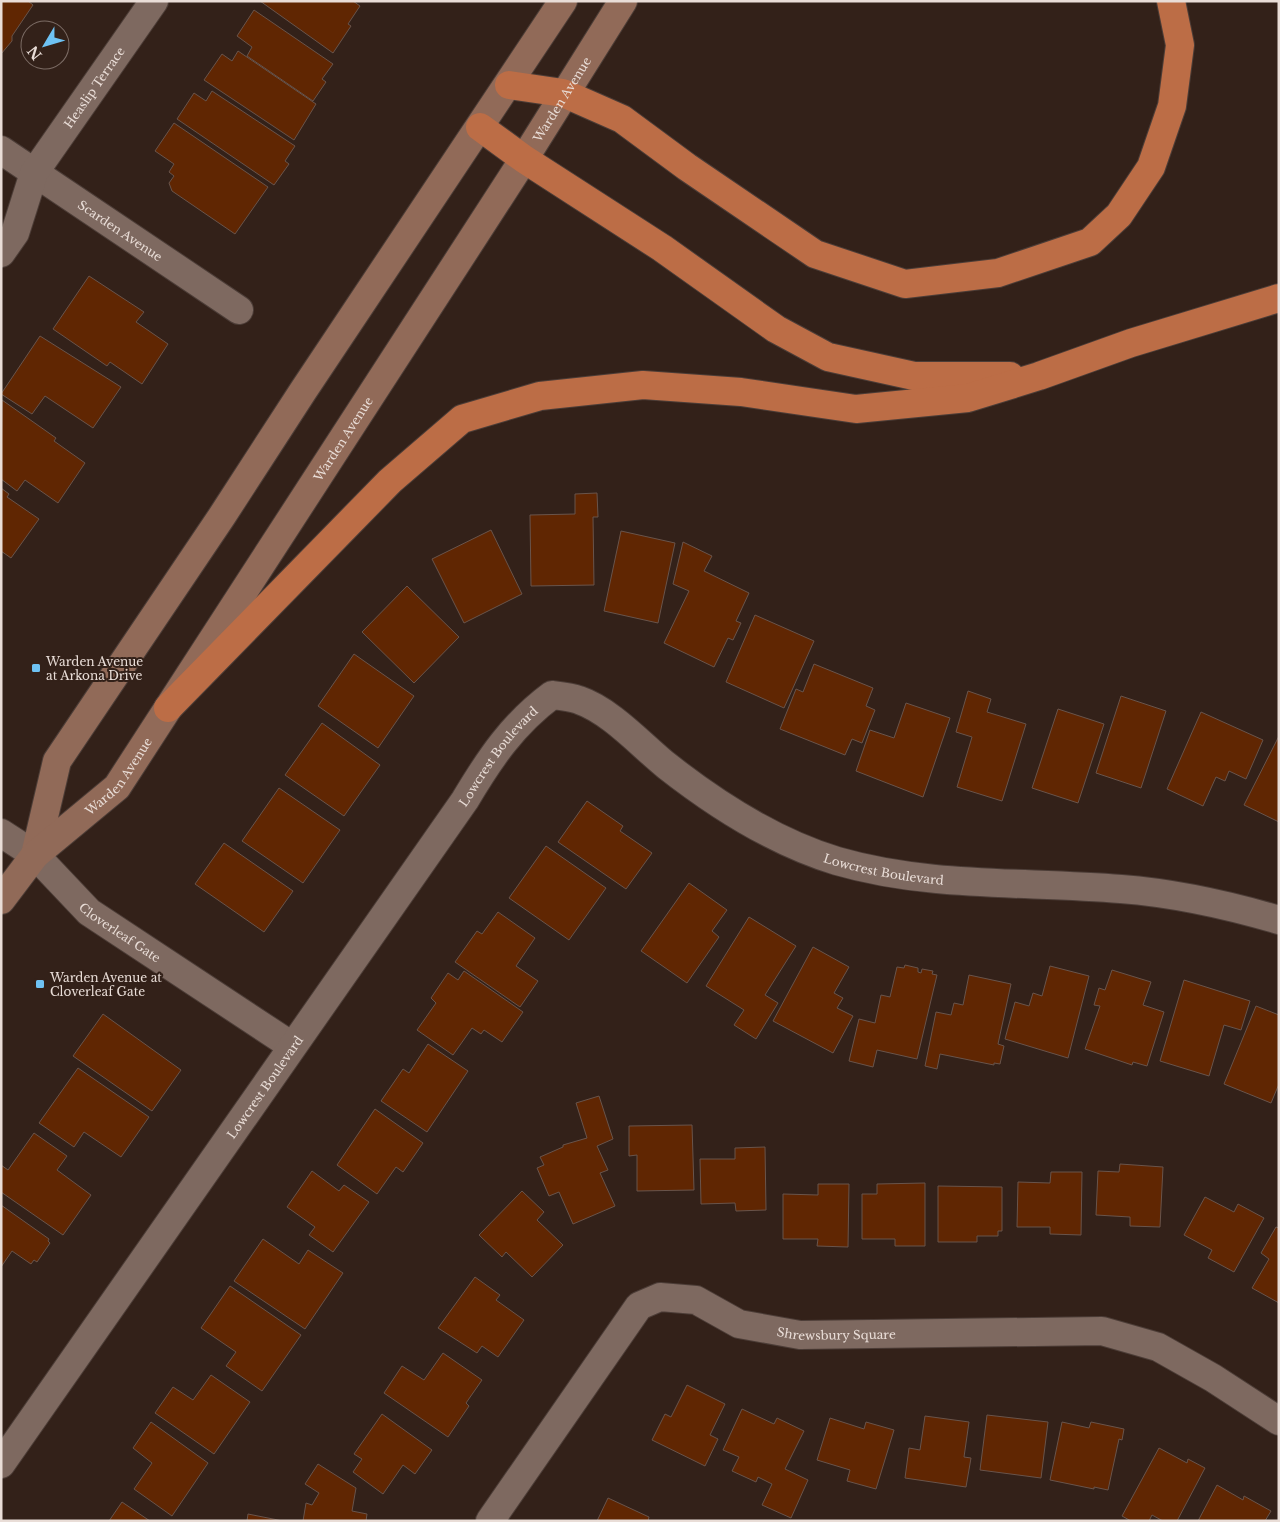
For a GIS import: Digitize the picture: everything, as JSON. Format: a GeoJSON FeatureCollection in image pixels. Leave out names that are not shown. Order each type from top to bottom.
{"type":"FeatureCollection","features":[{"type":"Feature","properties":{"kind":"highway"},"geometry":{"type":"LineString","coordinates":[[509,85],[564,93],[622,119],[687,167],[815,254],[905,284],[998,273],[1090,242],[1119,215],[1151,167],[1172,106],[1180,45],[1171,1]]}},
{"type":"Feature","properties":{"kind":"highway"},"geometry":{"type":"LineString","coordinates":[[480,127],[524,159],[662,248],[776,329],[828,357],[914,376],[1039,376]]}},
{"type":"Feature","properties":{"kind":"highway"},"geometry":{"type":"LineString","coordinates":[[168,708],[390,480],[462,419],[540,396],[643,385],[741,392],[856,409],[968,398],[1039,376],[1131,343],[1279,298]]}},
{"type":"Feature","properties":{"kind":"main road","name":"Warden Avenue"},"geometry":{"type":"LineString","coordinates":[[35,855],[57,761],[217,524],[303,390],[509,85],[563,1]]}},
{"type":"Feature","properties":{"kind":"main road","name":"Warden Avenue"},"geometry":{"type":"LineString","coordinates":[[1,900],[35,855],[117,787],[524,159],[623,1]]}},
{"type":"Feature","properties":{"kind":"street","name":"Heaslip Terrace"},"geometry":{"type":"LineString","coordinates":[[1,253],[15,232],[34,173],[154,1]]}},
{"type":"Feature","properties":{"kind":"street","name":"Scarden Avenue"},"geometry":{"type":"LineString","coordinates":[[1,150],[239,310]]}},
{"type":"Feature","properties":{"kind":"street","name":"Lowcrest Boulevard"},"geometry":{"type":"LineString","coordinates":[[1,1464],[465,800],[495,751],[535,707],[552,695],[579,700],[600,712],[667,766],[747,823],[791,844],[836,860],[908,877],[1020,885],[1122,889],[1158,894],[1279,920]]}},
{"type":"Feature","properties":{"kind":"street","name":"Cloverleaf Gate"},"geometry":{"type":"LineString","coordinates":[[1,833],[35,855],[89,912],[292,1046]]}},
{"type":"Feature","properties":{"kind":"street","name":"Shrewsbury Square"},"geometry":{"type":"LineString","coordinates":[[490,1521],[639,1306],[660,1297],[696,1300],[739,1324],[800,1335],[1102,1331],[1158,1347],[1214,1378],[1279,1421]]}},
{"type":"Feature","properties":{"kind":"building"},"geometry":{"type":"Polygon","coordinates":[[[1,1],[28,1],[33,5],[23,20],[20,20],[20,24],[12,36],[12,41],[1,54],[1,1]]]}},
{"type":"Feature","properties":{"kind":"building"},"geometry":{"type":"Polygon","coordinates":[[[260,1],[353,1],[360,6],[348,24],[351,26],[333,53],[260,1]]]}},
{"type":"Feature","properties":{"kind":"building"},"geometry":{"type":"Polygon","coordinates":[[[254,10],[333,64],[322,79],[326,82],[313,101],[247,56],[252,47],[237,36],[254,10]]]}},
{"type":"Feature","properties":{"kind":"building"},"geometry":{"type":"Polygon","coordinates":[[[238,51],[316,104],[294,140],[204,80],[222,54],[232,61],[238,51]]]}},
{"type":"Feature","properties":{"kind":"building"},"geometry":{"type":"Polygon","coordinates":[[[212,91],[295,146],[285,161],[289,164],[274,185],[177,119],[194,93],[206,101],[212,91]]]}},
{"type":"Feature","properties":{"kind":"building"},"geometry":{"type":"Polygon","coordinates":[[[174,123],[268,187],[235,234],[172,191],[169,183],[174,176],[169,172],[174,164],[155,151],[174,123]]]}},
{"type":"Feature","properties":{"kind":"building"},"geometry":{"type":"Polygon","coordinates":[[[89,276],[144,312],[136,322],[168,344],[142,384],[110,362],[107,366],[53,329],[89,276]]]}},
{"type":"Feature","properties":{"kind":"building"},"geometry":{"type":"Polygon","coordinates":[[[40,336],[121,387],[93,428],[45,396],[32,414],[1,394],[40,336]]]}},
{"type":"Feature","properties":{"kind":"building"},"geometry":{"type":"Polygon","coordinates":[[[2,400],[56,438],[54,441],[85,463],[58,503],[25,480],[17,491],[1,479],[2,400]]]}},
{"type":"Feature","properties":{"kind":"building"},"geometry":{"type":"Polygon","coordinates":[[[1,488],[9,494],[7,497],[39,519],[11,558],[1,551],[1,488]]]}},
{"type":"Feature","properties":{"kind":"building"},"geometry":{"type":"Polygon","coordinates":[[[597,493],[598,517],[593,517],[594,585],[531,586],[530,515],[575,514],[575,494],[597,493]]]}},
{"type":"Feature","properties":{"kind":"building"},"geometry":{"type":"Polygon","coordinates":[[[491,530],[522,594],[464,623],[432,559],[491,530]]]}},
{"type":"Feature","properties":{"kind":"building"},"geometry":{"type":"Polygon","coordinates":[[[621,531],[675,543],[658,623],[604,611],[621,531]]]}},
{"type":"Feature","properties":{"kind":"building"},"geometry":{"type":"Polygon","coordinates":[[[683,542],[712,556],[704,571],[749,593],[736,621],[741,623],[733,640],[728,638],[714,667],[664,643],[689,591],[673,584],[683,542]]]}},
{"type":"Feature","properties":{"kind":"building"},"geometry":{"type":"Polygon","coordinates":[[[407,586],[459,637],[414,683],[362,632],[407,586]]]}},
{"type":"Feature","properties":{"kind":"building"},"geometry":{"type":"Polygon","coordinates":[[[755,615],[814,641],[784,708],[726,682],[755,615]]]}},
{"type":"Feature","properties":{"kind":"building"},"geometry":{"type":"Polygon","coordinates":[[[354,654],[414,696],[378,748],[318,706],[354,654]]]}},
{"type":"Feature","properties":{"kind":"building"},"geometry":{"type":"Polygon","coordinates":[[[814,664],[873,688],[866,706],[875,710],[862,743],[852,739],[845,755],[780,729],[796,689],[803,692],[814,664]]]}},
{"type":"Feature","properties":{"kind":"building"},"geometry":{"type":"Polygon","coordinates":[[[968,691],[991,699],[987,712],[1026,724],[1002,801],[957,787],[972,737],[956,732],[968,691]]]}},
{"type":"Feature","properties":{"kind":"building"},"geometry":{"type":"Polygon","coordinates":[[[1121,696],[1166,711],[1141,788],[1096,773],[1121,696]]]}},
{"type":"Feature","properties":{"kind":"building"},"geometry":{"type":"Polygon","coordinates":[[[906,703],[950,718],[923,797],[856,771],[870,730],[894,738],[906,703]]]}},
{"type":"Feature","properties":{"kind":"building"},"geometry":{"type":"Polygon","coordinates":[[[1058,709],[1104,724],[1078,803],[1032,788],[1058,709]]]}},
{"type":"Feature","properties":{"kind":"building"},"geometry":{"type":"Polygon","coordinates":[[[1201,712],[1263,740],[1246,779],[1229,771],[1225,781],[1216,777],[1203,806],[1167,789],[1201,712]]]}},
{"type":"Feature","properties":{"kind":"building"},"geometry":{"type":"Polygon","coordinates":[[[322,723],[380,765],[344,816],[285,775],[322,723]]]}},
{"type":"Feature","properties":{"kind":"building"},"geometry":{"type":"Polygon","coordinates":[[[1279,736],[1279,822],[1244,805],[1279,736]]]}},
{"type":"Feature","properties":{"kind":"building"},"geometry":{"type":"Polygon","coordinates":[[[279,788],[340,830],[303,883],[242,841],[279,788]]]}},
{"type":"Feature","properties":{"kind":"building"},"geometry":{"type":"Polygon","coordinates":[[[587,801],[623,826],[620,831],[652,853],[626,889],[558,842],[587,801]]]}},
{"type":"Feature","properties":{"kind":"building"},"geometry":{"type":"Polygon","coordinates":[[[224,843],[293,891],[264,932],[195,884],[224,843]]]}},
{"type":"Feature","properties":{"kind":"building"},"geometry":{"type":"Polygon","coordinates":[[[546,846],[606,888],[569,940],[509,898],[546,846]]]}},
{"type":"Feature","properties":{"kind":"building"},"geometry":{"type":"Polygon","coordinates":[[[689,883],[727,910],[712,931],[719,937],[687,983],[641,951],[689,883]]]}},
{"type":"Feature","properties":{"kind":"building"},"geometry":{"type":"Polygon","coordinates":[[[498,912],[535,938],[516,966],[538,981],[520,1007],[455,962],[477,931],[482,934],[498,912]]]}},
{"type":"Feature","properties":{"kind":"building"},"geometry":{"type":"Polygon","coordinates":[[[749,917],[796,946],[765,995],[778,1003],[756,1039],[734,1025],[744,1010],[706,986],[749,917]]]}},
{"type":"Feature","properties":{"kind":"building"},"geometry":{"type":"Polygon","coordinates":[[[813,947],[849,967],[834,993],[843,998],[837,1008],[853,1016],[833,1053],[773,1021],[813,947]]]}},
{"type":"Feature","properties":{"kind":"building"},"geometry":{"type":"Polygon","coordinates":[[[905,965],[918,968],[918,972],[921,973],[922,969],[933,971],[932,974],[937,975],[917,1059],[877,1050],[873,1067],[849,1061],[859,1019],[875,1023],[881,995],[890,997],[897,967],[904,968],[905,965]]]}},
{"type":"Feature","properties":{"kind":"building"},"geometry":{"type":"Polygon","coordinates":[[[1050,966],[1089,976],[1068,1058],[1005,1039],[1015,1002],[1029,1006],[1033,993],[1042,996],[1050,966]]]}},
{"type":"Feature","properties":{"kind":"building"},"geometry":{"type":"Polygon","coordinates":[[[1112,970],[1151,982],[1143,1005],[1164,1012],[1147,1066],[1133,1062],[1132,1065],[1085,1049],[1100,1006],[1094,1005],[1099,988],[1105,990],[1112,970]]]}},
{"type":"Feature","properties":{"kind":"building"},"geometry":{"type":"Polygon","coordinates":[[[464,971],[523,1012],[502,1042],[484,1030],[481,1034],[472,1028],[453,1055],[417,1030],[436,1003],[431,998],[448,973],[458,980],[464,971]]]}},
{"type":"Feature","properties":{"kind":"building"},"geometry":{"type":"Polygon","coordinates":[[[969,975],[1011,984],[998,1044],[1004,1046],[1000,1064],[994,1063],[994,1065],[940,1054],[937,1069],[925,1066],[936,1012],[951,1015],[954,1003],[963,1005],[969,975]]]}},
{"type":"Feature","properties":{"kind":"building"},"geometry":{"type":"Polygon","coordinates":[[[1184,980],[1250,1001],[1241,1030],[1224,1025],[1209,1076],[1160,1061],[1184,980]]]}},
{"type":"Feature","properties":{"kind":"building"},"geometry":{"type":"Polygon","coordinates":[[[1256,1006],[1279,1015],[1279,1084],[1271,1103],[1224,1084],[1256,1006]]]}},
{"type":"Feature","properties":{"kind":"building"},"geometry":{"type":"Polygon","coordinates":[[[103,1014],[181,1070],[152,1111],[73,1056],[103,1014]]]}},
{"type":"Feature","properties":{"kind":"building"},"geometry":{"type":"Polygon","coordinates":[[[428,1044],[468,1071],[427,1132],[381,1101],[403,1069],[409,1073],[428,1044]]]}},
{"type":"Feature","properties":{"kind":"building"},"geometry":{"type":"Polygon","coordinates":[[[78,1068],[149,1117],[121,1157],[84,1132],[74,1147],[39,1123],[78,1068]]]}},
{"type":"Feature","properties":{"kind":"building"},"geometry":{"type":"Polygon","coordinates":[[[599,1096],[613,1139],[597,1146],[608,1170],[600,1173],[615,1206],[573,1224],[559,1192],[549,1196],[537,1168],[544,1165],[540,1157],[563,1147],[563,1145],[587,1138],[576,1103],[599,1096]]]}},
{"type":"Feature","properties":{"kind":"building"},"geometry":{"type":"Polygon","coordinates":[[[375,1109],[423,1143],[403,1172],[396,1167],[377,1194],[337,1165],[375,1109]]]}},
{"type":"Feature","properties":{"kind":"building"},"geometry":{"type":"Polygon","coordinates":[[[692,1125],[694,1190],[637,1191],[637,1155],[629,1156],[629,1126],[692,1125]]]}},
{"type":"Feature","properties":{"kind":"building"},"geometry":{"type":"Polygon","coordinates":[[[34,1133],[67,1156],[57,1170],[91,1195],[63,1235],[1,1192],[1,1165],[8,1170],[34,1133]]]}},
{"type":"Feature","properties":{"kind":"building"},"geometry":{"type":"Polygon","coordinates":[[[765,1147],[766,1210],[736,1211],[735,1203],[701,1204],[700,1159],[735,1159],[735,1148],[765,1147]]]}},
{"type":"Feature","properties":{"kind":"building"},"geometry":{"type":"Polygon","coordinates":[[[1120,1164],[1163,1167],[1160,1227],[1130,1226],[1130,1217],[1096,1215],[1098,1171],[1119,1172],[1120,1164]]]}},
{"type":"Feature","properties":{"kind":"building"},"geometry":{"type":"Polygon","coordinates":[[[312,1171],[339,1191],[344,1185],[369,1202],[333,1252],[309,1235],[315,1227],[287,1207],[312,1171]]]}},
{"type":"Feature","properties":{"kind":"building"},"geometry":{"type":"Polygon","coordinates":[[[1051,1172],[1082,1172],[1081,1235],[1050,1234],[1050,1227],[1017,1227],[1018,1182],[1050,1183],[1051,1172]]]}},
{"type":"Feature","properties":{"kind":"building"},"geometry":{"type":"Polygon","coordinates":[[[925,1183],[925,1246],[895,1246],[895,1239],[862,1239],[862,1194],[877,1194],[877,1184],[925,1183]]]}},
{"type":"Feature","properties":{"kind":"building"},"geometry":{"type":"Polygon","coordinates":[[[818,1184],[849,1184],[848,1247],[817,1246],[818,1239],[783,1239],[783,1194],[818,1195],[818,1184]]]}},
{"type":"Feature","properties":{"kind":"building"},"geometry":{"type":"Polygon","coordinates":[[[938,1186],[1002,1187],[1002,1231],[998,1231],[998,1236],[977,1236],[977,1242],[938,1242],[938,1186]]]}},
{"type":"Feature","properties":{"kind":"building"},"geometry":{"type":"Polygon","coordinates":[[[522,1191],[544,1212],[537,1220],[563,1245],[532,1277],[506,1252],[502,1257],[479,1235],[522,1191]]]}},
{"type":"Feature","properties":{"kind":"building"},"geometry":{"type":"Polygon","coordinates":[[[1205,1197],[1234,1212],[1238,1204],[1264,1218],[1234,1272],[1208,1258],[1212,1250],[1184,1235],[1205,1197]]]}},
{"type":"Feature","properties":{"kind":"building"},"geometry":{"type":"Polygon","coordinates":[[[1,1205],[49,1239],[50,1243],[37,1262],[34,1260],[31,1264],[12,1251],[1,1267],[1,1205]]]}},
{"type":"Feature","properties":{"kind":"building"},"geometry":{"type":"Polygon","coordinates":[[[1276,1227],[1279,1228],[1279,1303],[1252,1288],[1269,1259],[1261,1253],[1276,1227]]]}},
{"type":"Feature","properties":{"kind":"building"},"geometry":{"type":"Polygon","coordinates":[[[263,1239],[299,1264],[308,1250],[343,1273],[305,1329],[234,1281],[263,1239]]]}},
{"type":"Feature","properties":{"kind":"building"},"geometry":{"type":"Polygon","coordinates":[[[475,1277],[500,1295],[496,1300],[524,1320],[498,1357],[482,1346],[477,1353],[438,1328],[475,1277]]]}},
{"type":"Feature","properties":{"kind":"building"},"geometry":{"type":"Polygon","coordinates":[[[230,1286],[301,1335],[262,1391],[226,1366],[236,1352],[201,1328],[230,1286]]]}},
{"type":"Feature","properties":{"kind":"building"},"geometry":{"type":"Polygon","coordinates":[[[443,1353],[482,1380],[466,1403],[469,1406],[448,1437],[384,1393],[402,1366],[424,1380],[443,1353]]]}},
{"type":"Feature","properties":{"kind":"building"},"geometry":{"type":"Polygon","coordinates":[[[211,1375],[250,1402],[214,1454],[155,1413],[173,1387],[193,1400],[211,1375]]]}},
{"type":"Feature","properties":{"kind":"building"},"geometry":{"type":"Polygon","coordinates":[[[687,1385],[725,1404],[710,1435],[718,1439],[705,1466],[652,1440],[665,1414],[671,1417],[687,1385]]]}},
{"type":"Feature","properties":{"kind":"building"},"geometry":{"type":"Polygon","coordinates":[[[742,1409],[774,1424],[777,1418],[804,1431],[785,1469],[808,1480],[791,1518],[762,1505],[772,1484],[758,1477],[756,1482],[732,1471],[739,1457],[723,1450],[742,1409]]]}},
{"type":"Feature","properties":{"kind":"building"},"geometry":{"type":"Polygon","coordinates":[[[382,1414],[432,1450],[415,1474],[403,1465],[383,1494],[353,1472],[362,1459],[354,1454],[382,1414]]]}},
{"type":"Feature","properties":{"kind":"building"},"geometry":{"type":"Polygon","coordinates":[[[987,1415],[1048,1422],[1041,1478],[980,1470],[987,1415]]]}},
{"type":"Feature","properties":{"kind":"building"},"geometry":{"type":"Polygon","coordinates":[[[925,1416],[969,1422],[964,1457],[971,1458],[966,1487],[905,1478],[909,1448],[920,1450],[925,1416]]]}},
{"type":"Feature","properties":{"kind":"building"},"geometry":{"type":"Polygon","coordinates":[[[830,1418],[864,1429],[866,1422],[894,1430],[876,1489],[847,1481],[850,1470],[817,1460],[830,1418]]]}},
{"type":"Feature","properties":{"kind":"building"},"geometry":{"type":"Polygon","coordinates":[[[151,1422],[208,1463],[172,1516],[134,1489],[152,1463],[133,1448],[151,1422]]]}},
{"type":"Feature","properties":{"kind":"building"},"geometry":{"type":"Polygon","coordinates":[[[1062,1422],[1089,1428],[1091,1422],[1124,1429],[1122,1440],[1119,1439],[1108,1490],[1050,1480],[1062,1422]]]}},
{"type":"Feature","properties":{"kind":"building"},"geometry":{"type":"Polygon","coordinates":[[[1159,1448],[1187,1463],[1188,1459],[1205,1468],[1177,1521],[1163,1521],[1152,1515],[1149,1521],[1131,1521],[1122,1516],[1159,1448]]]}},
{"type":"Feature","properties":{"kind":"building"},"geometry":{"type":"Polygon","coordinates":[[[318,1464],[356,1488],[352,1511],[367,1514],[366,1521],[303,1521],[306,1503],[312,1505],[319,1493],[305,1484],[318,1464]]]}},
{"type":"Feature","properties":{"kind":"building"},"geometry":{"type":"Polygon","coordinates":[[[1217,1485],[1243,1500],[1244,1496],[1271,1511],[1265,1521],[1198,1521],[1217,1485]]]}},
{"type":"Feature","properties":{"kind":"building"},"geometry":{"type":"Polygon","coordinates":[[[608,1498],[649,1517],[648,1521],[597,1521],[608,1498]]]}},
{"type":"Feature","properties":{"kind":"building"},"geometry":{"type":"Polygon","coordinates":[[[122,1502],[150,1521],[109,1521],[122,1502]]]}},
{"type":"Feature","properties":{"kind":"building"},"geometry":{"type":"Polygon","coordinates":[[[248,1514],[283,1521],[247,1521],[248,1514]]]}},
{"type":"Feature","properties":{"kind":"place","name":"Warden Avenue at Arkona Drive"},"geometry":{"type":"Point","coordinates":[36,668]}},
{"type":"Feature","properties":{"kind":"place","name":"Warden Avenue at Cloverleaf Gate"},"geometry":{"type":"Point","coordinates":[40,984]}}]}
